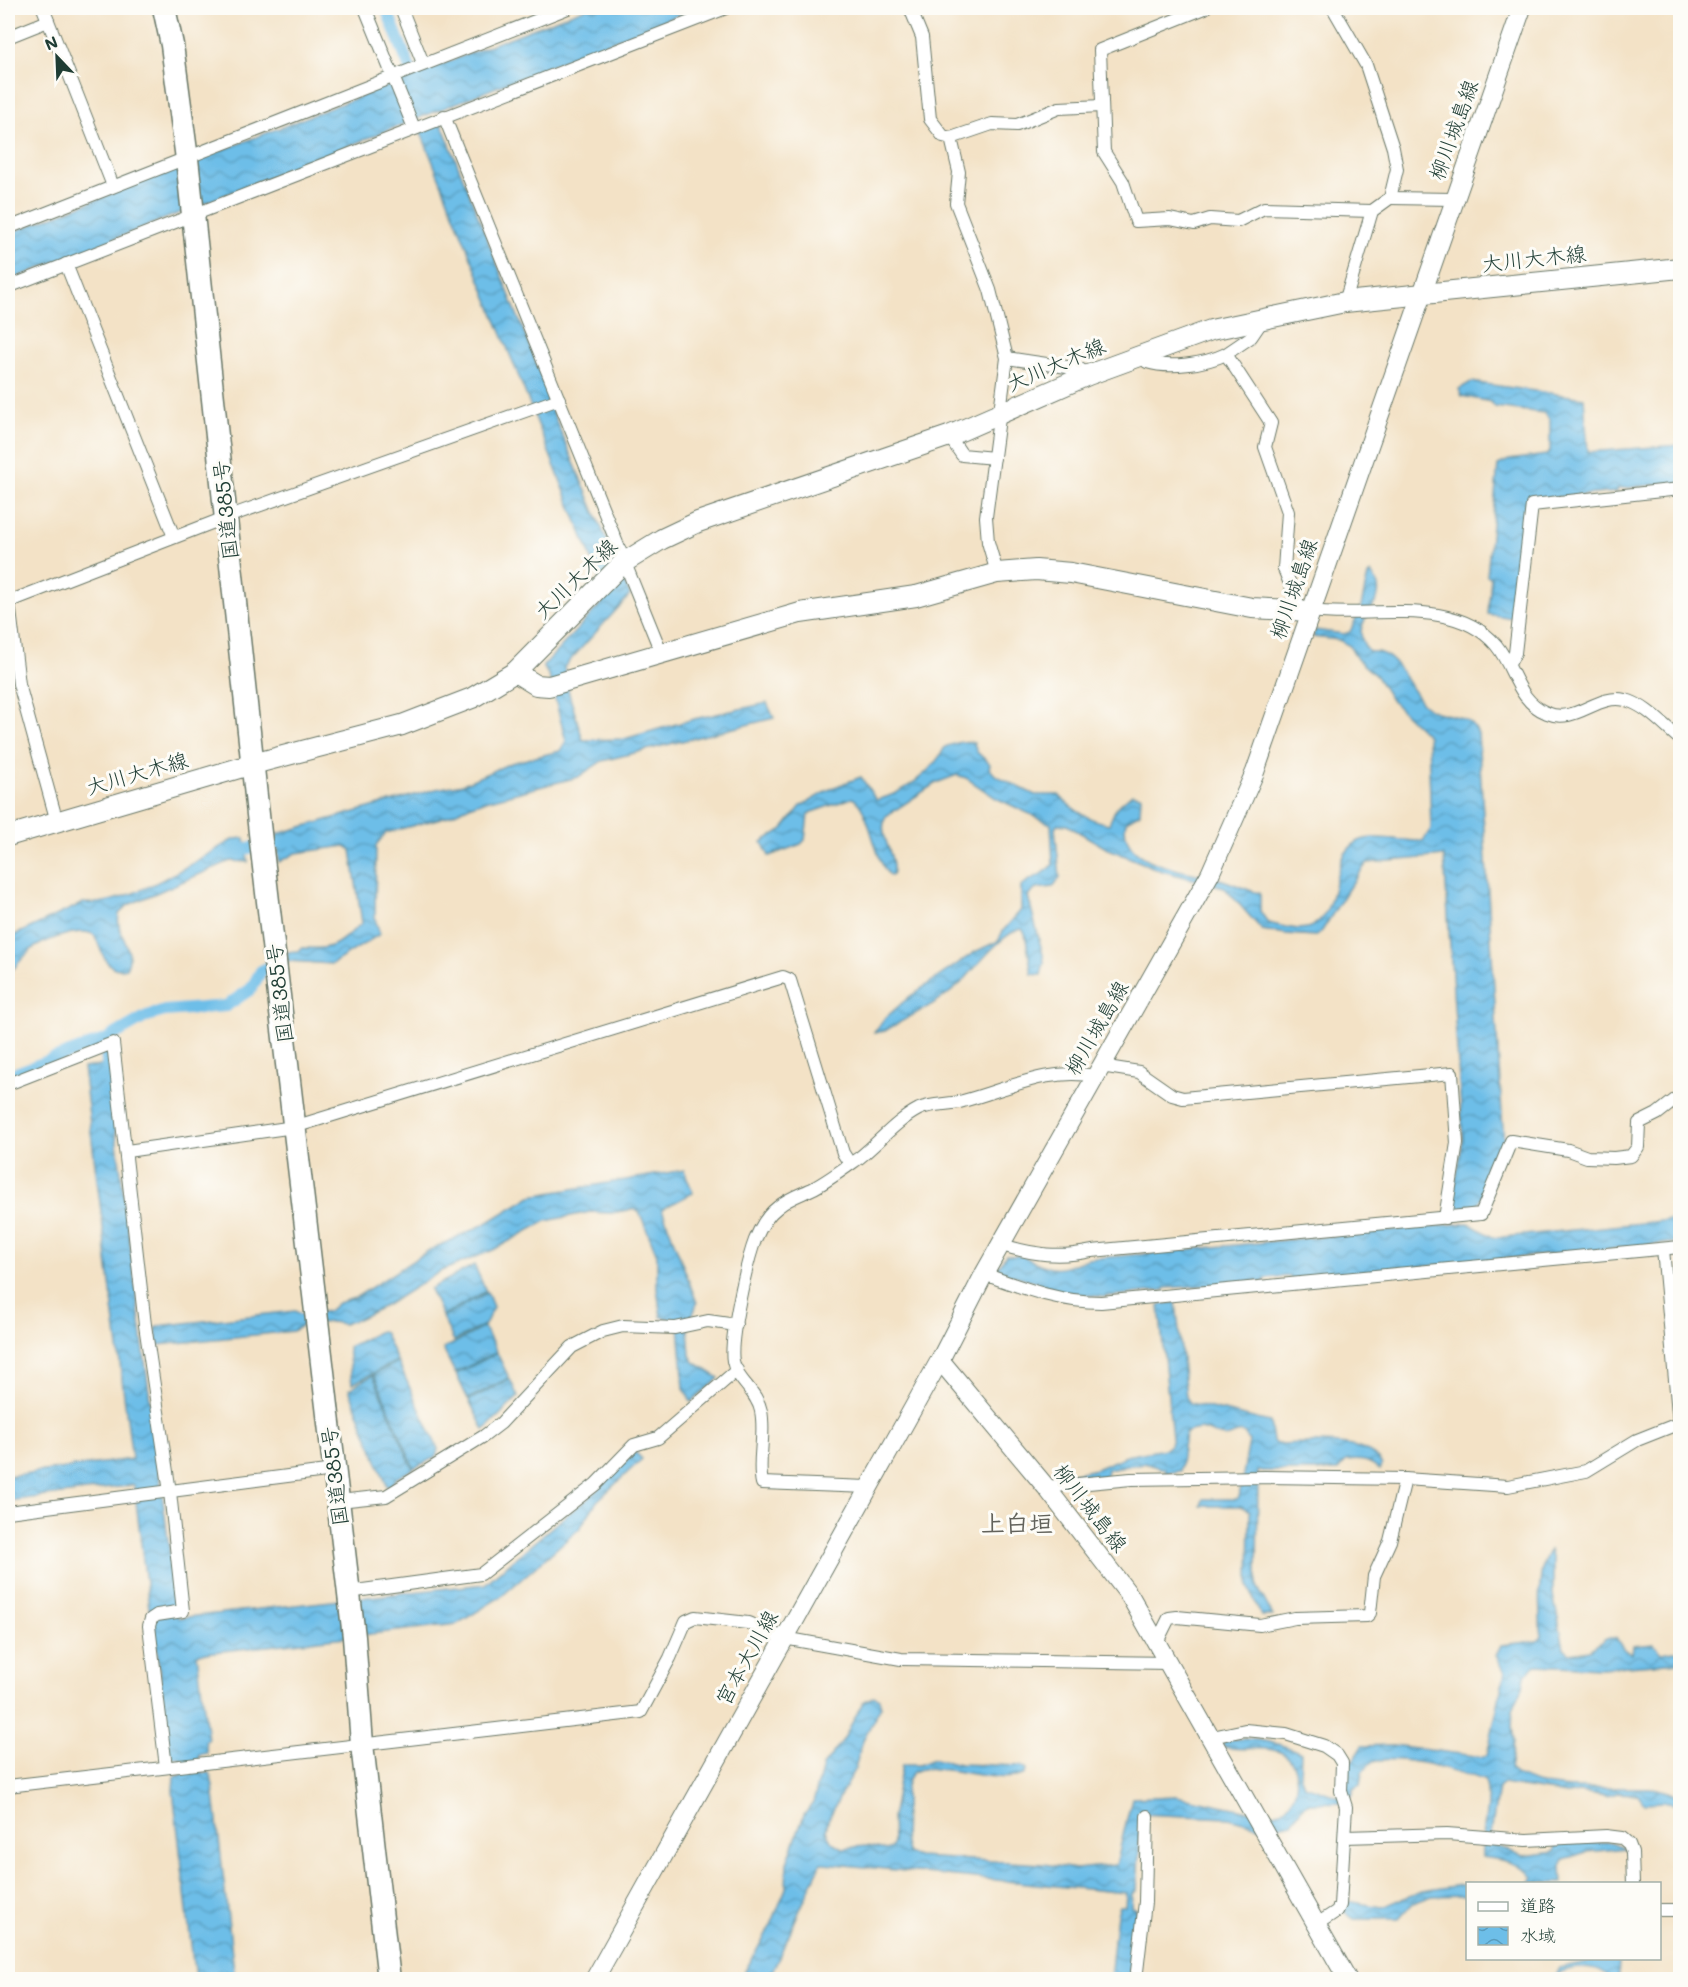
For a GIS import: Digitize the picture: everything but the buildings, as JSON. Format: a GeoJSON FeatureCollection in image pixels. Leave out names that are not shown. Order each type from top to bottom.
{"type":"FeatureCollection","features":[{"type":"Feature","properties":{"kind":"highway","name":"国道385号"},"geometry":{"type":"LineString","coordinates":[[164,8],[172,45],[193,212],[260,832],[339,1501],[354,1637],[362,1744],[389,1980]]}},
{"type":"Feature","properties":{"kind":"main road","name":"柳川城島線"},"geometry":{"type":"LineString","coordinates":[[1348,1980],[1130,1596],[1046,1487],[940,1360],[985,1273],[1210,874],[1255,772],[1305,610],[1421,294],[1522,8]]}},
{"type":"Feature","properties":{"kind":"main road","name":"大川大木線"},"geometry":{"type":"LineString","coordinates":[[8,836],[254,764],[402,725],[472,698],[515,672],[623,563],[662,539],[698,522],[949,436],[1088,375],[1211,330],[1345,302],[1680,268]]}},
{"type":"Feature","properties":{"kind":"main road"},"geometry":{"type":"LineString","coordinates":[[515,672],[536,685],[549,686],[800,613],[916,596],[997,573],[1036,570],[1071,573],[1252,608],[1305,610]]}},
{"type":"Feature","properties":{"kind":"main road","name":"宮本大川線"},"geometry":{"type":"LineString","coordinates":[[594,1980],[940,1360]]}},
{"type":"Feature","properties":{"kind":"street"},"geometry":{"type":"LineString","coordinates":[[43,8],[113,186]]}},
{"type":"Feature","properties":{"kind":"street"},"geometry":{"type":"LineString","coordinates":[[366,8],[414,125]]}},
{"type":"Feature","properties":{"kind":"street"},"geometry":{"type":"LineString","coordinates":[[401,8],[423,63]]}},
{"type":"Feature","properties":{"kind":"street"},"geometry":{"type":"LineString","coordinates":[[8,228],[395,77],[423,63],[568,8]]}},
{"type":"Feature","properties":{"kind":"street"},"geometry":{"type":"LineString","coordinates":[[8,287],[414,125],[444,116],[726,8]]}},
{"type":"Feature","properties":{"kind":"street"},"geometry":{"type":"LineString","coordinates":[[910,8],[922,37],[930,119],[937,131],[951,138],[992,124],[1017,125],[1059,108],[1102,106]]}},
{"type":"Feature","properties":{"kind":"street"},"geometry":{"type":"LineString","coordinates":[[1205,8],[1100,50],[1104,153],[1123,182],[1136,221],[1170,219],[1194,224],[1210,219],[1238,221],[1264,207],[1372,211]]}},
{"type":"Feature","properties":{"kind":"street"},"geometry":{"type":"LineString","coordinates":[[1333,8],[1366,65],[1383,116],[1398,169],[1390,198]]}},
{"type":"Feature","properties":{"kind":"street"},"geometry":{"type":"LineString","coordinates":[[8,38],[48,21]]}},
{"type":"Feature","properties":{"kind":"street"},"geometry":{"type":"LineString","coordinates":[[444,116],[623,563],[661,652]]}},
{"type":"Feature","properties":{"kind":"street"},"geometry":{"type":"LineString","coordinates":[[951,138],[960,172],[956,203],[990,290],[1007,358],[986,516],[988,542],[997,573]]}},
{"type":"Feature","properties":{"kind":"street"},"geometry":{"type":"LineString","coordinates":[[1345,302],[1372,211],[1390,198],[1453,199]]}},
{"type":"Feature","properties":{"kind":"street"},"geometry":{"type":"LineString","coordinates":[[66,264],[174,537]]}},
{"type":"Feature","properties":{"kind":"street"},"geometry":{"type":"LineString","coordinates":[[1143,355],[1147,362],[1159,366],[1215,359],[1251,337],[1264,318]]}},
{"type":"Feature","properties":{"kind":"street"},"geometry":{"type":"LineString","coordinates":[[1226,354],[1271,423],[1265,447],[1288,512],[1284,569],[1305,610],[1339,615],[1438,614],[1457,618],[1472,624],[1484,633],[1509,664],[1526,699],[1545,712],[1556,716],[1571,716],[1613,700],[1623,699],[1634,703],[1680,739]]}},
{"type":"Feature","properties":{"kind":"street"},"geometry":{"type":"LineString","coordinates":[[1007,358],[1080,369],[1088,375]]}},
{"type":"Feature","properties":{"kind":"street"},"geometry":{"type":"LineString","coordinates":[[57,822],[19,684],[8,602],[227,517],[559,399]]}},
{"type":"Feature","properties":{"kind":"street"},"geometry":{"type":"LineString","coordinates":[[949,436],[962,455],[994,458]]}},
{"type":"Feature","properties":{"kind":"street"},"geometry":{"type":"LineString","coordinates":[[1509,664],[1515,653],[1532,505],[1680,489]]}},
{"type":"Feature","properties":{"kind":"street"},"geometry":{"type":"LineString","coordinates":[[127,1151],[294,1127],[783,977],[790,980],[843,1153],[850,1164]]}},
{"type":"Feature","properties":{"kind":"street"},"geometry":{"type":"LineString","coordinates":[[8,1084],[113,1043],[145,1325],[170,1492],[183,1611],[157,1615],[151,1619],[150,1626],[169,1767]]}},
{"type":"Feature","properties":{"kind":"street"},"geometry":{"type":"LineString","coordinates":[[868,1487],[762,1483],[759,1471],[764,1430],[761,1409],[755,1394],[736,1370],[732,1360],[736,1325],[755,1241],[770,1214],[779,1205],[816,1187],[850,1164],[890,1129],[922,1108],[964,1101],[1013,1083],[1050,1075],[1098,1071],[1139,1072],[1173,1095],[1183,1098],[1452,1073],[1456,1143],[1444,1218]]}},
{"type":"Feature","properties":{"kind":"street"},"geometry":{"type":"LineString","coordinates":[[1002,1245],[1036,1255],[1062,1257],[1092,1251],[1481,1214],[1511,1141],[1568,1150],[1587,1156],[1614,1158],[1631,1156],[1638,1147],[1639,1123],[1657,1114],[1680,1096]]}},
{"type":"Feature","properties":{"kind":"street"},"geometry":{"type":"LineString","coordinates":[[985,1273],[1041,1294],[1076,1302],[1101,1302],[1680,1247]]}},
{"type":"Feature","properties":{"kind":"street"},"geometry":{"type":"LineString","coordinates":[[1046,1487],[1131,1479],[1265,1477],[1404,1479],[1508,1486],[1586,1472],[1637,1440],[1679,1423],[1664,1249]]}},
{"type":"Feature","properties":{"kind":"street"},"geometry":{"type":"LineString","coordinates":[[339,1501],[386,1496],[484,1436],[501,1423],[572,1347],[585,1338],[623,1326],[675,1328],[708,1320],[736,1325]]}},
{"type":"Feature","properties":{"kind":"street"},"geometry":{"type":"LineString","coordinates":[[348,1592],[481,1574],[596,1484],[634,1446],[658,1438],[736,1370]]}},
{"type":"Feature","properties":{"kind":"street"},"geometry":{"type":"LineString","coordinates":[[8,1512],[334,1470]]}},
{"type":"Feature","properties":{"kind":"street"},"geometry":{"type":"LineString","coordinates":[[1157,1642],[1169,1618],[1197,1618],[1260,1625],[1294,1618],[1367,1616],[1370,1613],[1374,1576],[1390,1541],[1404,1479]]}},
{"type":"Feature","properties":{"kind":"street"},"geometry":{"type":"LineString","coordinates":[[8,1786],[641,1712],[687,1621],[695,1617],[748,1623],[784,1638],[901,1659],[1170,1663]]}},
{"type":"Feature","properties":{"kind":"street"},"geometry":{"type":"LineString","coordinates":[[1212,1737],[1245,1730],[1286,1734],[1324,1746],[1337,1755],[1342,1763],[1341,1782],[1346,1807],[1346,1837],[1340,1905],[1337,1911],[1317,1924]]}},
{"type":"Feature","properties":{"kind":"street"},"geometry":{"type":"LineString","coordinates":[[1136,1980],[1145,1902],[1148,1816]]}},
{"type":"Feature","properties":{"kind":"street"},"geometry":{"type":"LineString","coordinates":[[1346,1837],[1447,1834],[1526,1840],[1606,1836],[1622,1838],[1629,1844],[1632,1852],[1633,1882]]}},
{"type":"Feature","properties":{"kind":"street"},"geometry":{"type":"LineString","coordinates":[[1661,1910],[1680,1910]]}},
{"type":"Feature","properties":{"kind":"water"},"geometry":{"type":"Polygon","coordinates":[[[586,8],[696,8],[8,281],[8,234],[586,8]]]}},
{"type":"Feature","properties":{"kind":"water"},"geometry":{"type":"Polygon","coordinates":[[[441,122],[550,398],[552,411],[630,595],[564,667],[569,694],[583,740],[624,739],[694,719],[767,703],[774,718],[602,761],[578,777],[474,804],[448,816],[386,833],[376,845],[375,919],[380,934],[332,964],[288,961],[287,952],[298,951],[302,948],[330,947],[362,923],[351,850],[345,846],[296,853],[279,862],[277,834],[436,789],[463,784],[511,763],[560,751],[566,741],[549,676],[543,666],[607,597],[420,130],[441,122]]]}},
{"type":"Feature","properties":{"kind":"water"},"geometry":{"type":"Polygon","coordinates":[[[1471,382],[1584,398],[1588,452],[1680,445],[1680,486],[1671,488],[1670,483],[1617,489],[1617,492],[1526,500],[1512,618],[1488,614],[1491,577],[1487,576],[1498,465],[1509,460],[1546,455],[1550,452],[1550,420],[1544,413],[1495,407],[1491,402],[1462,396],[1459,389],[1471,382]]]}},
{"type":"Feature","properties":{"kind":"water"},"geometry":{"type":"Polygon","coordinates":[[[1371,573],[1378,584],[1378,594],[1361,630],[1362,640],[1369,652],[1379,652],[1394,662],[1423,704],[1437,712],[1467,721],[1478,734],[1504,1145],[1476,1209],[1455,1212],[1451,1207],[1463,1140],[1444,856],[1367,863],[1322,931],[1315,936],[1286,934],[1262,930],[1224,887],[1162,871],[1106,848],[1067,825],[1057,824],[1055,828],[1060,877],[1053,887],[1036,889],[1028,896],[1043,955],[1041,975],[1032,974],[1025,933],[1022,929],[1014,931],[989,952],[960,984],[943,997],[885,1031],[874,1033],[884,1019],[909,997],[975,952],[998,941],[1003,931],[1021,910],[1021,887],[1029,880],[1046,872],[1053,865],[1051,824],[996,798],[966,778],[957,775],[936,783],[886,816],[884,831],[892,860],[892,875],[889,875],[879,857],[863,810],[852,798],[808,815],[805,840],[801,844],[769,856],[762,842],[783,829],[801,806],[832,788],[861,777],[876,800],[896,793],[916,781],[933,765],[945,747],[952,744],[974,743],[977,752],[990,764],[989,768],[995,775],[1035,795],[1059,795],[1081,814],[1109,824],[1116,808],[1132,794],[1141,796],[1140,813],[1126,821],[1126,836],[1132,847],[1142,856],[1156,863],[1221,879],[1260,893],[1260,911],[1268,923],[1305,928],[1320,920],[1327,910],[1342,860],[1349,849],[1359,841],[1381,838],[1423,841],[1431,829],[1428,736],[1391,700],[1376,676],[1357,659],[1350,646],[1339,640],[1313,637],[1315,630],[1344,634],[1350,632],[1361,607],[1368,575],[1371,573]]]}},
{"type":"Feature","properties":{"kind":"water"},"geometry":{"type":"Polygon","coordinates":[[[245,838],[248,862],[230,861],[128,905],[119,914],[118,921],[129,954],[126,968],[113,968],[105,960],[95,936],[83,932],[56,938],[35,947],[8,975],[8,940],[15,935],[83,903],[100,903],[139,890],[181,870],[234,839],[245,838]]]}},
{"type":"Feature","properties":{"kind":"water"},"geometry":{"type":"Polygon","coordinates":[[[107,1065],[178,1618],[485,1584],[589,1498],[635,1452],[642,1459],[597,1501],[580,1528],[502,1596],[457,1624],[197,1654],[208,1740],[205,1741],[207,1753],[199,1755],[201,1773],[210,1773],[213,1786],[235,1980],[195,1979],[173,1790],[174,1777],[183,1774],[181,1758],[172,1758],[168,1745],[154,1623],[149,1608],[134,1485],[8,1501],[8,1476],[132,1459],[83,1068],[107,1065]]]}},
{"type":"Feature","properties":{"kind":"water"},"geometry":{"type":"Polygon","coordinates":[[[684,1170],[693,1193],[662,1209],[697,1303],[688,1329],[690,1355],[694,1362],[719,1378],[691,1402],[684,1388],[679,1325],[676,1325],[675,1320],[661,1317],[657,1288],[657,1255],[639,1211],[633,1209],[611,1213],[590,1212],[546,1221],[493,1250],[441,1271],[385,1306],[343,1324],[332,1322],[304,1324],[293,1331],[158,1345],[156,1329],[158,1326],[295,1311],[302,1315],[329,1311],[338,1303],[355,1298],[428,1251],[485,1224],[531,1196],[684,1170]]]}},
{"type":"Feature","properties":{"kind":"water"},"geometry":{"type":"Polygon","coordinates":[[[1680,1219],[1680,1242],[1291,1279],[1290,1276],[1265,1278],[1264,1282],[1165,1288],[1165,1290],[1103,1297],[1056,1291],[1027,1279],[996,1271],[1006,1255],[1022,1256],[1050,1268],[1062,1268],[1088,1259],[1468,1223],[1494,1238],[1680,1219]]]}},
{"type":"Feature","properties":{"kind":"water"},"geometry":{"type":"Polygon","coordinates":[[[474,1265],[486,1291],[442,1316],[430,1289],[474,1265]]]}},
{"type":"Feature","properties":{"kind":"water"},"geometry":{"type":"Polygon","coordinates":[[[487,1292],[493,1307],[485,1325],[454,1341],[442,1317],[487,1292]]]}},
{"type":"Feature","properties":{"kind":"water"},"geometry":{"type":"Polygon","coordinates":[[[1176,1302],[1186,1397],[1190,1403],[1270,1422],[1273,1441],[1276,1444],[1318,1443],[1349,1446],[1363,1449],[1375,1456],[1382,1465],[1380,1470],[1368,1462],[1356,1460],[1346,1461],[1337,1471],[1258,1471],[1257,1586],[1273,1616],[1261,1616],[1249,1587],[1250,1511],[1241,1506],[1201,1506],[1203,1499],[1237,1499],[1239,1497],[1249,1441],[1244,1433],[1239,1432],[1225,1437],[1199,1429],[1185,1433],[1180,1471],[1165,1473],[1165,1469],[1144,1463],[1107,1469],[1106,1476],[1048,1482],[1047,1479],[1096,1469],[1126,1456],[1165,1449],[1170,1445],[1172,1438],[1159,1305],[1176,1302]]]}},
{"type":"Feature","properties":{"kind":"water"},"geometry":{"type":"Polygon","coordinates":[[[484,1327],[497,1352],[455,1373],[443,1349],[484,1327]]]}},
{"type":"Feature","properties":{"kind":"water"},"geometry":{"type":"Polygon","coordinates":[[[380,1331],[384,1332],[397,1361],[352,1384],[348,1347],[380,1331]]]}},
{"type":"Feature","properties":{"kind":"water"},"geometry":{"type":"Polygon","coordinates":[[[497,1353],[509,1378],[468,1399],[456,1374],[497,1353]]]}},
{"type":"Feature","properties":{"kind":"water"},"geometry":{"type":"Polygon","coordinates":[[[398,1362],[438,1449],[436,1457],[414,1468],[374,1374],[398,1362]]]}},
{"type":"Feature","properties":{"kind":"water"},"geometry":{"type":"Polygon","coordinates":[[[373,1375],[413,1469],[396,1478],[390,1486],[387,1486],[349,1389],[373,1375]]]}},
{"type":"Feature","properties":{"kind":"water"},"geometry":{"type":"Polygon","coordinates":[[[510,1379],[518,1397],[484,1430],[469,1400],[510,1379]]]}},
{"type":"Feature","properties":{"kind":"water"},"geometry":{"type":"Polygon","coordinates":[[[1550,1550],[1553,1561],[1553,1595],[1564,1648],[1570,1653],[1590,1650],[1606,1638],[1616,1638],[1623,1649],[1632,1653],[1633,1646],[1654,1644],[1662,1653],[1680,1650],[1680,1662],[1601,1668],[1536,1665],[1525,1675],[1523,1687],[1513,1710],[1514,1742],[1510,1770],[1538,1784],[1557,1787],[1654,1788],[1680,1796],[1680,1805],[1662,1802],[1644,1803],[1638,1794],[1617,1793],[1607,1796],[1579,1792],[1567,1794],[1503,1784],[1498,1788],[1491,1834],[1495,1846],[1524,1856],[1555,1852],[1556,1843],[1611,1842],[1627,1848],[1586,1852],[1564,1859],[1561,1866],[1562,1882],[1531,1882],[1533,1878],[1518,1865],[1482,1857],[1487,1805],[1484,1780],[1417,1762],[1375,1760],[1362,1772],[1360,1785],[1354,1788],[1347,1802],[1309,1803],[1302,1807],[1292,1823],[1266,1828],[1229,1818],[1141,1814],[1137,1890],[1132,1894],[1131,1907],[1136,1909],[1129,1979],[1110,1979],[1117,1914],[1120,1906],[1125,1906],[1126,1893],[821,1863],[769,1979],[740,1980],[771,1925],[786,1888],[787,1863],[804,1815],[813,1803],[823,1766],[843,1740],[863,1702],[874,1696],[879,1699],[881,1706],[863,1740],[855,1768],[828,1820],[826,1831],[832,1842],[842,1848],[867,1846],[886,1850],[891,1848],[892,1818],[902,1765],[919,1765],[934,1759],[960,1764],[1021,1766],[1026,1770],[1025,1774],[1014,1777],[933,1769],[921,1769],[912,1773],[906,1785],[905,1795],[904,1838],[908,1854],[918,1857],[1043,1864],[1076,1869],[1116,1865],[1132,1798],[1176,1796],[1264,1814],[1276,1813],[1291,1801],[1295,1793],[1296,1775],[1289,1759],[1276,1751],[1224,1747],[1222,1742],[1224,1740],[1264,1741],[1283,1745],[1301,1753],[1300,1775],[1304,1785],[1339,1797],[1345,1765],[1354,1759],[1362,1746],[1393,1745],[1483,1757],[1487,1755],[1505,1672],[1496,1655],[1501,1645],[1537,1641],[1542,1637],[1541,1580],[1550,1550]]]}},
{"type":"Feature","properties":{"kind":"water"},"geometry":{"type":"Polygon","coordinates":[[[1466,1884],[1466,1895],[1432,1896],[1413,1903],[1399,1919],[1354,1919],[1343,1911],[1346,1901],[1382,1907],[1422,1891],[1466,1884]]]}},
{"type":"Feature","properties":{"kind":"water"},"geometry":{"type":"Polygon","coordinates":[[[1595,1960],[1619,1960],[1618,1979],[1610,1979],[1602,1972],[1582,1968],[1569,1969],[1553,1979],[1559,1968],[1595,1960]]]}},
{"type":"Feature","properties":{"kind":"waterway"},"geometry":{"type":"LineString","coordinates":[[386,8],[414,79]]}},
{"type":"Feature","properties":{"kind":"waterway"},"geometry":{"type":"LineString","coordinates":[[233,851],[292,840]]}},
{"type":"Feature","properties":{"kind":"waterway"},"geometry":{"type":"LineString","coordinates":[[8,1076],[105,1040],[147,1016],[165,1011],[226,1006],[251,989],[261,971],[279,962]]}},
{"type":"Feature","properties":{"kind":"waterway"},"geometry":{"type":"LineString","coordinates":[[105,1040],[109,1087]]}},
{"type":"Feature","properties":{"kind":"district","name":"上白垣"},"geometry":{"type":"Point","coordinates":[1017,1524]}}]}
